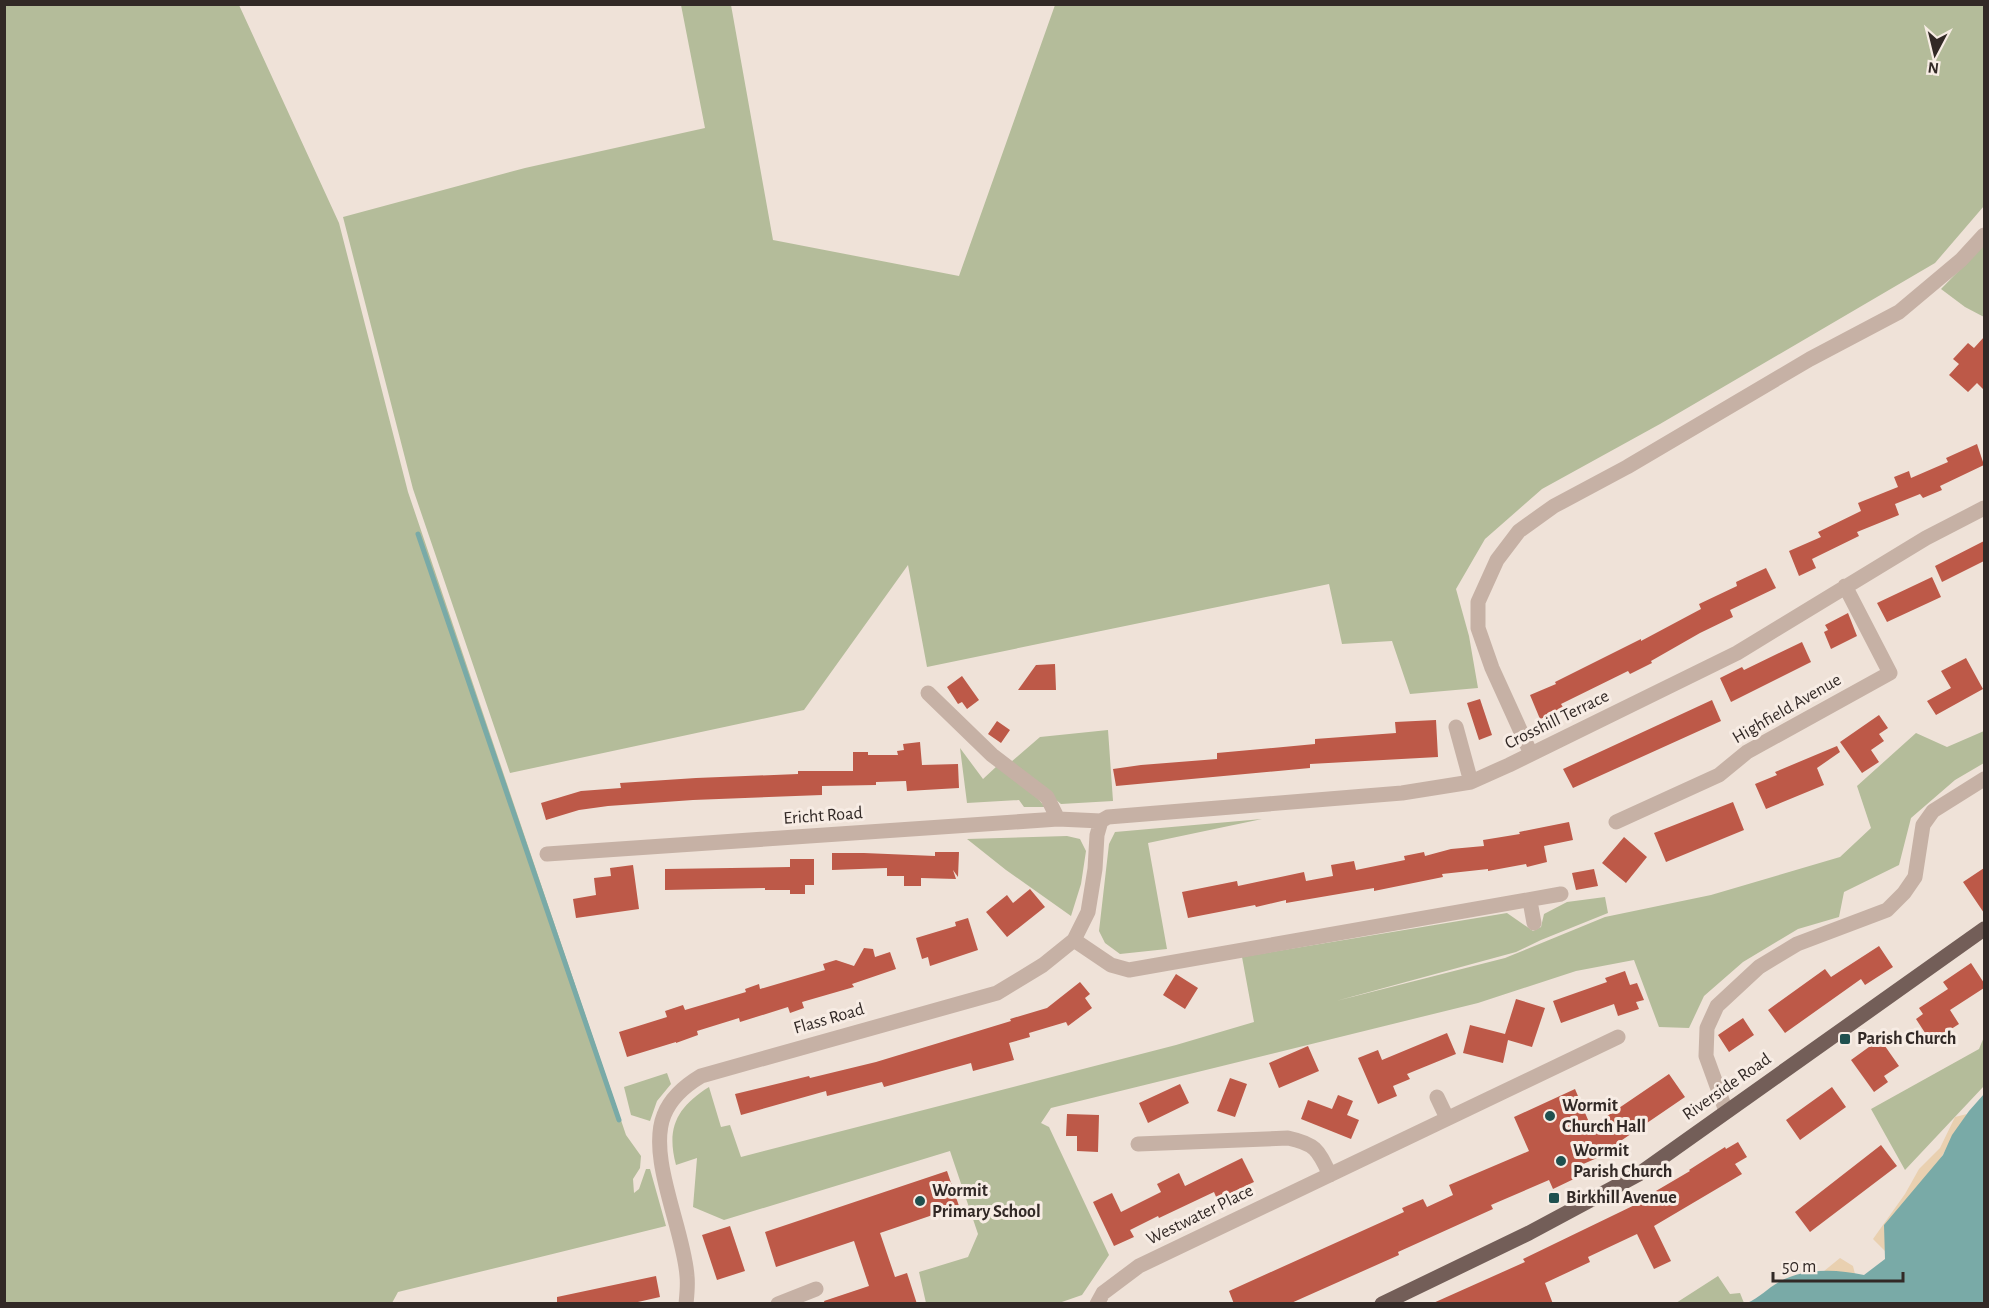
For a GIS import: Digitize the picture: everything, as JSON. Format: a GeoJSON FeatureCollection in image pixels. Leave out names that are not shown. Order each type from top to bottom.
{"type":"FeatureCollection","features":[{"type":"Feature","properties":{"kind":"main road","name":"Riverside Road"},"geometry":{"type":"LineString","coordinates":[[1382,1304],[1529,1233],[1639,1174],[1984,929]]}},
{"type":"Feature","properties":{"kind":"street"},"geometry":{"type":"LineString","coordinates":[[1531,754],[1492,668],[1478,627],[1478,602],[1497,560],[1519,531],[1554,506],[1627,467],[1810,359],[1899,312],[1961,260],[1984,235]]}},
{"type":"Feature","properties":{"kind":"street","name":"Crosshill Terrace"},"geometry":{"type":"LineString","coordinates":[[1101,821],[1108,817],[1402,793],[1471,782],[1737,653],[1926,538],[1984,508]]}},
{"type":"Feature","properties":{"kind":"street","name":"Highfield Avenue"},"geometry":{"type":"LineString","coordinates":[[1616,822],[1719,775],[1746,752],[1890,673],[1845,586]]}},
{"type":"Feature","properties":{"kind":"street"},"geometry":{"type":"LineString","coordinates":[[928,693],[992,755],[1047,797],[1058,819]]}},
{"type":"Feature","properties":{"kind":"street"},"geometry":{"type":"LineString","coordinates":[[1456,727],[1471,782]]}},
{"type":"Feature","properties":{"kind":"street"},"geometry":{"type":"LineString","coordinates":[[1726,1111],[1706,1056],[1707,1028],[1717,1006],[1759,967],[1797,944],[1887,910],[1904,893],[1915,877],[1923,825],[1933,811],[1984,779]]}},
{"type":"Feature","properties":{"kind":"street","name":"Ericht Road"},"geometry":{"type":"LineString","coordinates":[[547,854],[1058,819],[1101,821]]}},
{"type":"Feature","properties":{"kind":"street","name":"Flass Road"},"geometry":{"type":"LineString","coordinates":[[686,1304],[687,1275],[662,1163],[659,1137],[664,1114],[680,1091],[711,1072],[997,993],[1043,965],[1074,940],[1088,912],[1095,869],[1097,835],[1101,821]]}},
{"type":"Feature","properties":{"kind":"street"},"geometry":{"type":"LineString","coordinates":[[1074,940],[1111,965],[1129,970],[1561,894]]}},
{"type":"Feature","properties":{"kind":"street"},"geometry":{"type":"LineString","coordinates":[[1530,901],[1534,923]]}},
{"type":"Feature","properties":{"kind":"street","name":"Westwater Place"},"geometry":{"type":"LineString","coordinates":[[1096,1304],[1103,1293],[1139,1266],[1618,1037]]}},
{"type":"Feature","properties":{"kind":"street"},"geometry":{"type":"LineString","coordinates":[[1437,1097],[1447,1118]]}},
{"type":"Feature","properties":{"kind":"street"},"geometry":{"type":"LineString","coordinates":[[1138,1144],[1287,1138],[1306,1142],[1319,1153],[1330,1175]]}},
{"type":"Feature","properties":{"kind":"street"},"geometry":{"type":"LineString","coordinates":[[778,1304],[816,1289]]}},
{"type":"Feature","properties":{"kind":"green space"},"geometry":{"type":"Polygon","coordinates":[[[5,4],[239,5],[339,223],[408,492],[626,1135],[641,1156],[640,1168],[633,1179],[634,1193],[639,1189],[646,1169],[650,1169],[666,1226],[398,1292],[392,1303],[5,1303],[5,4]]]}},
{"type":"Feature","properties":{"kind":"green space"},"geometry":{"type":"Polygon","coordinates":[[[681,5],[731,5],[773,240],[959,276],[1055,5],[1984,5],[1984,206],[1935,263],[1660,424],[1542,489],[1485,539],[1456,589],[1469,636],[1478,688],[1410,694],[1392,641],[1342,644],[1329,584],[927,667],[908,565],[804,710],[510,773],[413,489],[343,217],[525,168],[705,128],[681,5]]]}},
{"type":"Feature","properties":{"kind":"green space"},"geometry":{"type":"Polygon","coordinates":[[[1984,245],[1984,317],[1965,307],[1941,289],[1984,245]]]}},
{"type":"Feature","properties":{"kind":"green space"},"geometry":{"type":"Polygon","coordinates":[[[1108,730],[1113,801],[1061,804],[1011,762],[1040,737],[1108,730]]]}},
{"type":"Feature","properties":{"kind":"green space"},"geometry":{"type":"Polygon","coordinates":[[[1984,731],[1984,763],[1955,780],[1911,818],[1899,865],[1844,892],[1839,917],[1798,929],[1743,962],[1704,996],[1689,1028],[1659,1027],[1634,960],[1576,971],[1478,1003],[1051,1108],[1041,1123],[1049,1127],[1109,1255],[1082,1295],[1059,1303],[926,1303],[919,1272],[968,1257],[978,1234],[950,1151],[724,1220],[693,1207],[697,1158],[676,1165],[672,1140],[677,1120],[689,1102],[709,1087],[721,1127],[730,1125],[741,1157],[1176,1045],[1254,1022],[1242,957],[1507,913],[1533,931],[1541,927],[1544,914],[1567,902],[1605,897],[1608,913],[1516,952],[1336,1001],[1505,958],[1605,917],[1711,895],[1840,857],[1871,828],[1857,786],[1916,733],[1947,747],[1984,731]]]}},
{"type":"Feature","properties":{"kind":"green space"},"geometry":{"type":"Polygon","coordinates":[[[960,748],[983,779],[997,766],[1034,794],[1045,807],[1024,807],[1019,800],[967,803],[960,748]]]}},
{"type":"Feature","properties":{"kind":"green space"},"geometry":{"type":"Polygon","coordinates":[[[1262,819],[1148,843],[1167,949],[1120,954],[1105,943],[1099,931],[1109,844],[1115,832],[1262,819]]]}},
{"type":"Feature","properties":{"kind":"green space"},"geometry":{"type":"Polygon","coordinates":[[[1067,836],[1080,839],[1086,851],[1081,884],[1071,916],[967,839],[1067,836]]]}},
{"type":"Feature","properties":{"kind":"green space"},"geometry":{"type":"Polygon","coordinates":[[[1984,1037],[1984,1086],[1905,1170],[1871,1109],[1979,1049],[1984,1037]]]}},
{"type":"Feature","properties":{"kind":"green space"},"geometry":{"type":"Polygon","coordinates":[[[667,1073],[671,1084],[657,1101],[650,1121],[631,1115],[624,1087],[667,1073]]]}},
{"type":"Feature","properties":{"kind":"green space"},"geometry":{"type":"Polygon","coordinates":[[[1718,1276],[1730,1294],[1740,1293],[1744,1303],[1676,1303],[1718,1276]]]}},
{"type":"Feature","properties":{"kind":"sand"},"geometry":{"type":"Polygon","coordinates":[[[1967,1114],[1897,1225],[1885,1251],[1873,1239],[1905,1194],[1919,1169],[1940,1148],[1955,1117],[1967,1114]]]}},
{"type":"Feature","properties":{"kind":"sand"},"geometry":{"type":"Polygon","coordinates":[[[1840,1258],[1853,1266],[1855,1274],[1818,1276],[1840,1258]]]}},
{"type":"Feature","properties":{"kind":"water"},"geometry":{"type":"Polygon","coordinates":[[[1984,1094],[1984,1303],[1747,1303],[1789,1277],[1820,1271],[1864,1275],[1885,1259],[1884,1225],[1943,1155],[1952,1135],[1984,1094]]]}},
{"type":"Feature","properties":{"kind":"building"},"geometry":{"type":"Polygon","coordinates":[[[1984,337],[1984,390],[1977,383],[1968,392],[1949,375],[1959,364],[1953,359],[1968,343],[1974,348],[1984,337]]]}},
{"type":"Feature","properties":{"kind":"building"},"geometry":{"type":"Polygon","coordinates":[[[1977,444],[1984,465],[1940,486],[1942,490],[1923,498],[1920,494],[1895,504],[1899,515],[1857,532],[1859,536],[1812,559],[1816,568],[1799,576],[1789,551],[1821,537],[1818,532],[1861,511],[1858,503],[1898,487],[1894,477],[1909,471],[1911,478],[1948,462],[1946,458],[1977,444]]]}},
{"type":"Feature","properties":{"kind":"building"},"geometry":{"type":"Polygon","coordinates":[[[1984,541],[1984,561],[1942,582],[1935,566],[1984,541]]]}},
{"type":"Feature","properties":{"kind":"building"},"geometry":{"type":"Polygon","coordinates":[[[1766,568],[1776,588],[1730,610],[1733,617],[1700,633],[1651,661],[1652,663],[1630,674],[1628,671],[1561,704],[1564,709],[1540,719],[1530,695],[1556,684],[1555,682],[1701,609],[1699,604],[1737,586],[1736,582],[1766,568]]]}},
{"type":"Feature","properties":{"kind":"building"},"geometry":{"type":"Polygon","coordinates":[[[1932,577],[1941,597],[1887,622],[1877,603],[1932,577]]]}},
{"type":"Feature","properties":{"kind":"building"},"geometry":{"type":"Polygon","coordinates":[[[1848,613],[1857,636],[1831,649],[1824,632],[1828,630],[1825,625],[1848,613]]]}},
{"type":"Feature","properties":{"kind":"building"},"geometry":{"type":"Polygon","coordinates":[[[1802,642],[1811,662],[1731,702],[1720,678],[1742,667],[1744,670],[1802,642]]]}},
{"type":"Feature","properties":{"kind":"building"},"geometry":{"type":"Polygon","coordinates":[[[1966,658],[1983,689],[1936,715],[1927,701],[1951,688],[1941,671],[1966,658]]]}},
{"type":"Feature","properties":{"kind":"building"},"geometry":{"type":"Polygon","coordinates":[[[1055,664],[1056,690],[1018,690],[1036,665],[1055,664]]]}},
{"type":"Feature","properties":{"kind":"building"},"geometry":{"type":"Polygon","coordinates":[[[962,676],[979,700],[967,709],[962,702],[958,704],[947,687],[962,676]]]}},
{"type":"Feature","properties":{"kind":"building"},"geometry":{"type":"Polygon","coordinates":[[[1480,699],[1492,735],[1479,740],[1467,703],[1480,699]]]}},
{"type":"Feature","properties":{"kind":"building"},"geometry":{"type":"Polygon","coordinates":[[[1712,700],[1721,721],[1573,788],[1563,769],[1712,700]]]}},
{"type":"Feature","properties":{"kind":"building"},"geometry":{"type":"Polygon","coordinates":[[[1879,715],[1888,728],[1879,734],[1884,741],[1871,750],[1879,762],[1862,773],[1840,742],[1879,715]]]}},
{"type":"Feature","properties":{"kind":"building"},"geometry":{"type":"Polygon","coordinates":[[[1436,720],[1438,757],[1310,764],[1310,768],[1116,786],[1113,769],[1217,759],[1217,753],[1315,744],[1315,739],[1396,733],[1395,722],[1436,720]]]}},
{"type":"Feature","properties":{"kind":"building"},"geometry":{"type":"Polygon","coordinates":[[[997,721],[1010,730],[1001,743],[988,734],[997,721]]]}},
{"type":"Feature","properties":{"kind":"building"},"geometry":{"type":"Polygon","coordinates":[[[920,742],[922,765],[958,764],[959,788],[907,791],[906,781],[876,782],[876,785],[822,786],[822,795],[608,806],[579,810],[546,820],[541,803],[581,791],[621,788],[620,783],[798,774],[798,771],[853,771],[853,752],[868,752],[868,755],[898,755],[897,751],[904,750],[903,744],[920,742]]]}},
{"type":"Feature","properties":{"kind":"building"},"geometry":{"type":"Polygon","coordinates":[[[1837,746],[1840,752],[1817,768],[1824,785],[1766,809],[1755,784],[1777,775],[1775,772],[1837,746]]]}},
{"type":"Feature","properties":{"kind":"building"},"geometry":{"type":"Polygon","coordinates":[[[1733,802],[1744,830],[1666,862],[1654,833],[1733,802]]]}},
{"type":"Feature","properties":{"kind":"building"},"geometry":{"type":"Polygon","coordinates":[[[1569,822],[1573,840],[1544,846],[1547,862],[1527,867],[1526,864],[1488,871],[1488,869],[1442,874],[1443,877],[1374,891],[1374,888],[1286,903],[1286,900],[1188,918],[1182,892],[1237,881],[1238,886],[1304,872],[1306,881],[1333,876],[1331,865],[1354,861],[1356,870],[1405,860],[1404,856],[1424,852],[1425,856],[1451,849],[1484,846],[1483,840],[1569,822]]]}},
{"type":"Feature","properties":{"kind":"building"},"geometry":{"type":"Polygon","coordinates":[[[1624,837],[1647,857],[1626,883],[1602,863],[1624,837]]]}},
{"type":"Feature","properties":{"kind":"building"},"geometry":{"type":"Polygon","coordinates":[[[935,852],[959,852],[958,877],[953,870],[956,879],[921,878],[921,886],[904,886],[904,876],[887,876],[887,868],[832,870],[832,853],[935,856],[935,852]]]}},
{"type":"Feature","properties":{"kind":"building"},"geometry":{"type":"Polygon","coordinates":[[[790,859],[814,859],[814,885],[805,885],[805,894],[790,894],[790,890],[765,890],[765,888],[665,890],[665,869],[790,867],[790,859]]]}},
{"type":"Feature","properties":{"kind":"building"},"geometry":{"type":"Polygon","coordinates":[[[633,865],[639,909],[576,918],[573,899],[596,895],[594,878],[611,876],[610,868],[633,865]]]}},
{"type":"Feature","properties":{"kind":"building"},"geometry":{"type":"Polygon","coordinates":[[[1984,868],[1984,913],[1963,882],[1984,868]]]}},
{"type":"Feature","properties":{"kind":"building"},"geometry":{"type":"Polygon","coordinates":[[[1594,869],[1598,886],[1576,890],[1572,873],[1594,869]]]}},
{"type":"Feature","properties":{"kind":"building"},"geometry":{"type":"Polygon","coordinates":[[[1030,889],[1045,907],[1007,937],[986,912],[1007,895],[1013,903],[1030,889]]]}},
{"type":"Feature","properties":{"kind":"building"},"geometry":{"type":"Polygon","coordinates":[[[968,918],[978,950],[930,966],[928,957],[922,959],[916,938],[956,926],[955,922],[968,918]]]}},
{"type":"Feature","properties":{"kind":"building"},"geometry":{"type":"Polygon","coordinates":[[[1879,946],[1893,967],[1865,985],[1861,979],[1785,1033],[1768,1010],[1825,969],[1831,977],[1879,946]]]}},
{"type":"Feature","properties":{"kind":"building"},"geometry":{"type":"Polygon","coordinates":[[[864,948],[873,949],[875,957],[890,952],[896,969],[852,984],[854,987],[802,1002],[804,1008],[790,1013],[788,1007],[740,1022],[739,1018],[697,1031],[698,1035],[676,1043],[627,1057],[619,1032],[667,1017],[665,1011],[683,1005],[685,1010],[746,992],[745,989],[759,984],[760,989],[825,970],[823,964],[836,960],[854,966],[864,948]]]}},
{"type":"Feature","properties":{"kind":"building"},"geometry":{"type":"Polygon","coordinates":[[[1971,963],[1984,983],[1984,988],[1950,1010],[1959,1024],[1931,1042],[1916,1019],[1923,1014],[1919,1008],[1948,989],[1943,982],[1971,963]]]}},
{"type":"Feature","properties":{"kind":"building"},"geometry":{"type":"Polygon","coordinates":[[[1625,971],[1630,985],[1637,983],[1644,1000],[1636,1002],[1639,1009],[1618,1016],[1614,1004],[1561,1023],[1553,1001],[1607,982],[1605,978],[1625,971]]]}},
{"type":"Feature","properties":{"kind":"building"},"geometry":{"type":"Polygon","coordinates":[[[1176,974],[1198,988],[1185,1009],[1163,995],[1176,974]]]}},
{"type":"Feature","properties":{"kind":"building"},"geometry":{"type":"Polygon","coordinates":[[[1080,982],[1090,994],[1085,998],[1092,1008],[1068,1026],[1066,1022],[1029,1033],[1030,1037],[1009,1043],[1014,1060],[973,1071],[971,1063],[884,1087],[882,1082],[827,1096],[826,1091],[741,1115],[735,1094],[876,1062],[1011,1021],[1010,1019],[1047,1008],[1080,982]]]}},
{"type":"Feature","properties":{"kind":"building"},"geometry":{"type":"Polygon","coordinates":[[[1516,999],[1545,1008],[1532,1047],[1508,1040],[1503,1063],[1463,1053],[1470,1025],[1505,1034],[1516,999]]]}},
{"type":"Feature","properties":{"kind":"building"},"geometry":{"type":"Polygon","coordinates":[[[1743,1018],[1754,1035],[1729,1052],[1718,1035],[1743,1018]]]}},
{"type":"Feature","properties":{"kind":"building"},"geometry":{"type":"Polygon","coordinates":[[[1447,1033],[1456,1054],[1407,1074],[1410,1079],[1393,1086],[1397,1096],[1378,1104],[1358,1058],[1378,1050],[1382,1060],[1447,1033]]]}},
{"type":"Feature","properties":{"kind":"building"},"geometry":{"type":"Polygon","coordinates":[[[1880,1039],[1899,1066],[1884,1076],[1888,1082],[1874,1092],[1851,1060],[1880,1039]]]}},
{"type":"Feature","properties":{"kind":"building"},"geometry":{"type":"Polygon","coordinates":[[[1308,1046],[1319,1071],[1279,1088],[1269,1063],[1308,1046]]]}},
{"type":"Feature","properties":{"kind":"building"},"geometry":{"type":"Polygon","coordinates":[[[1669,1074],[1685,1097],[1603,1153],[1604,1155],[1574,1168],[1578,1177],[1553,1189],[1549,1180],[1491,1205],[1493,1209],[1398,1252],[1399,1255],[1289,1304],[1234,1304],[1229,1291],[1404,1212],[1402,1208],[1423,1199],[1427,1207],[1453,1195],[1449,1185],[1529,1151],[1514,1117],[1575,1089],[1591,1127],[1669,1074]]]}},
{"type":"Feature","properties":{"kind":"building"},"geometry":{"type":"Polygon","coordinates":[[[1230,1078],[1247,1084],[1235,1117],[1217,1111],[1230,1078]]]}},
{"type":"Feature","properties":{"kind":"building"},"geometry":{"type":"Polygon","coordinates":[[[1180,1084],[1189,1103],[1148,1123],[1139,1103],[1180,1084]]]}},
{"type":"Feature","properties":{"kind":"building"},"geometry":{"type":"Polygon","coordinates":[[[1832,1087],[1846,1107],[1800,1140],[1786,1120],[1832,1087]]]}},
{"type":"Feature","properties":{"kind":"building"},"geometry":{"type":"Polygon","coordinates":[[[1338,1095],[1353,1101],[1347,1115],[1359,1120],[1351,1139],[1301,1119],[1308,1100],[1332,1109],[1338,1095]]]}},
{"type":"Feature","properties":{"kind":"building"},"geometry":{"type":"Polygon","coordinates":[[[1067,1114],[1099,1115],[1098,1152],[1077,1151],[1077,1136],[1066,1136],[1067,1114]]]}},
{"type":"Feature","properties":{"kind":"building"},"geometry":{"type":"Polygon","coordinates":[[[1738,1142],[1747,1157],[1735,1164],[1742,1174],[1654,1226],[1671,1261],[1654,1269],[1637,1234],[1588,1257],[1590,1262],[1545,1283],[1553,1304],[1431,1304],[1525,1262],[1523,1259],[1645,1200],[1644,1198],[1725,1147],[1726,1149],[1738,1142]]]}},
{"type":"Feature","properties":{"kind":"building"},"geometry":{"type":"Polygon","coordinates":[[[1881,1145],[1897,1166],[1810,1232],[1795,1212],[1881,1145]]]}},
{"type":"Feature","properties":{"kind":"building"},"geometry":{"type":"Polygon","coordinates":[[[1242,1158],[1254,1182],[1217,1199],[1214,1192],[1159,1218],[1158,1216],[1130,1230],[1134,1237],[1114,1246],[1093,1202],[1112,1193],[1121,1212],[1161,1192],[1157,1184],[1179,1173],[1185,1186],[1242,1158]]]}},
{"type":"Feature","properties":{"kind":"building"},"geometry":{"type":"Polygon","coordinates":[[[947,1171],[959,1206],[880,1233],[895,1277],[907,1273],[917,1304],[825,1304],[824,1301],[869,1286],[854,1241],[776,1267],[765,1232],[947,1171]]]}},
{"type":"Feature","properties":{"kind":"building"},"geometry":{"type":"Polygon","coordinates":[[[730,1226],[745,1271],[717,1280],[702,1235],[730,1226]]]}},
{"type":"Feature","properties":{"kind":"building"},"geometry":{"type":"Polygon","coordinates":[[[656,1276],[660,1297],[629,1304],[557,1304],[557,1297],[656,1276]]]}},
{"type":"Feature","properties":{"kind":"waterway"},"geometry":{"type":"LineString","coordinates":[[418,534],[619,1120]]}},
{"type":"Feature","properties":{"kind":"place","name":"Parish Church"},"geometry":{"type":"Point","coordinates":[1845,1039]}},
{"type":"Feature","properties":{"kind":"place","name":"Wormit Church Hall"},"geometry":{"type":"Point","coordinates":[1550,1116]}},
{"type":"Feature","properties":{"kind":"place","name":"Wormit Parish Church"},"geometry":{"type":"Point","coordinates":[1561,1161]}},
{"type":"Feature","properties":{"kind":"place","name":"Birkhill Avenue"},"geometry":{"type":"Point","coordinates":[1554,1198]}},
{"type":"Feature","properties":{"kind":"place","name":"Wormit Primary School"},"geometry":{"type":"Point","coordinates":[920,1201]}}]}
